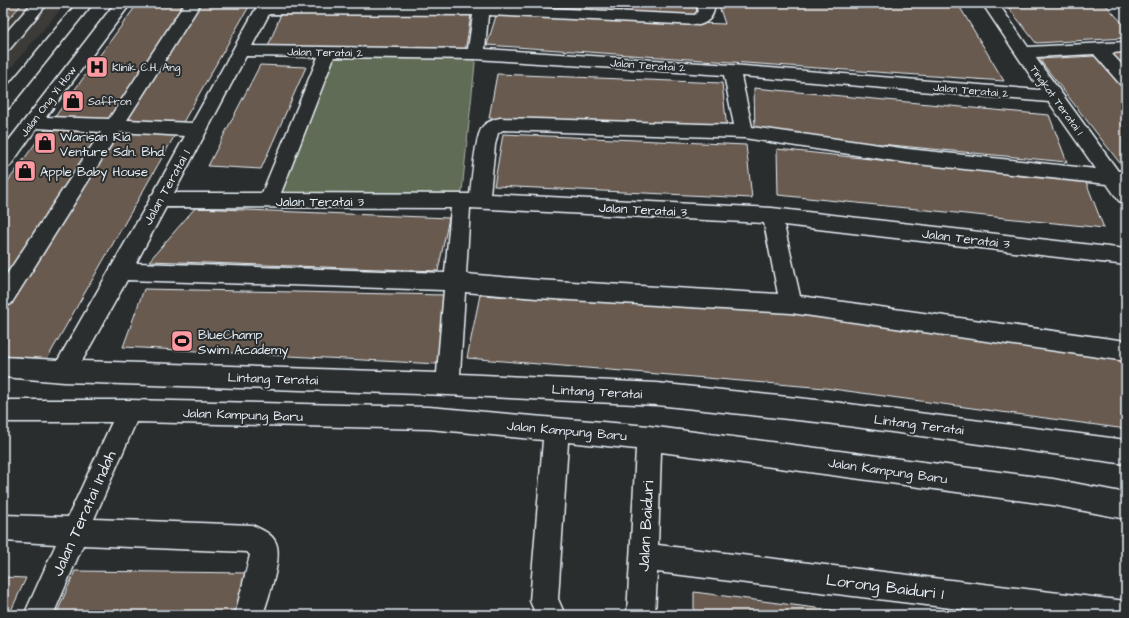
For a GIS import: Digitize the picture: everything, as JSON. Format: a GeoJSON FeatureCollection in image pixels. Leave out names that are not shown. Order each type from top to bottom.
{"type":"FeatureCollection","features":[{"type":"Feature","properties":{"kind":"street"},"geometry":{"type":"LineString","coordinates":[[3,46],[40,3]]}},
{"type":"Feature","properties":{"kind":"street"},"geometry":{"type":"LineString","coordinates":[[3,104],[85,3]]}},
{"type":"Feature","properties":{"kind":"street","name":"Jalan Ong Yi How"},"geometry":{"type":"LineString","coordinates":[[3,161],[123,3]]}},
{"type":"Feature","properties":{"kind":"street"},"geometry":{"type":"LineString","coordinates":[[3,298],[193,3]]}},
{"type":"Feature","properties":{"kind":"street"},"geometry":{"type":"LineString","coordinates":[[265,6],[481,10],[699,20],[704,16],[707,10],[706,3]]}},
{"type":"Feature","properties":{"kind":"street","name":"Tingkat Teratai 1"},"geometry":{"type":"LineString","coordinates":[[990,3],[1054,97],[1119,177],[1126,196]]}},
{"type":"Feature","properties":{"kind":"street","name":"Jalan Teratai 1"},"geometry":{"type":"LineString","coordinates":[[64,371],[121,271],[158,200],[265,6]]}},
{"type":"Feature","properties":{"kind":"street"},"geometry":{"type":"LineString","coordinates":[[476,54],[481,10]]}},
{"type":"Feature","properties":{"kind":"street"},"geometry":{"type":"LineString","coordinates":[[1023,52],[1126,47]]}},
{"type":"Feature","properties":{"kind":"street"},"geometry":{"type":"LineString","coordinates":[[1099,49],[1126,80]]}},
{"type":"Feature","properties":{"kind":"street","name":"Jalan Teratai 2"},"geometry":{"type":"LineString","coordinates":[[241,51],[476,54],[730,70],[1054,97]]}},
{"type":"Feature","properties":{"kind":"street"},"geometry":{"type":"LineString","coordinates":[[268,201],[328,52]]}},
{"type":"Feature","properties":{"kind":"street"},"geometry":{"type":"LineString","coordinates":[[730,70],[744,132]]}},
{"type":"Feature","properties":{"kind":"street"},"geometry":{"type":"LineString","coordinates":[[32,122],[197,130]]}},
{"type":"Feature","properties":{"kind":"street"},"geometry":{"type":"LineString","coordinates":[[448,384],[455,282],[470,201],[490,130],[500,124],[744,132],[908,156],[1119,177]]}},
{"type":"Feature","properties":{"kind":"street","name":"Jalan Teratai 3"},"geometry":{"type":"LineString","coordinates":[[158,200],[470,201],[772,216],[1126,257]]}},
{"type":"Feature","properties":{"kind":"street"},"geometry":{"type":"LineString","coordinates":[[772,216],[791,304]]}},
{"type":"Feature","properties":{"kind":"street"},"geometry":{"type":"LineString","coordinates":[[121,271],[455,282],[537,289],[791,304],[1126,351]]}},
{"type":"Feature","properties":{"kind":"street"},"geometry":{"type":"LineString","coordinates":[[3,367],[64,371]]}},
{"type":"Feature","properties":{"kind":"street","name":"Lintang Teratai"},"geometry":{"type":"LineString","coordinates":[[64,371],[448,384],[657,394],[826,412],[1126,452]]}},
{"type":"Feature","properties":{"kind":"street","name":"Jalan Kampung Baru"},"geometry":{"type":"LineString","coordinates":[[3,411],[129,411],[429,418],[649,438],[1053,492],[1126,506]]}},
{"type":"Feature","properties":{"kind":"street","name":"Jalan Teratai Indah"},"geometry":{"type":"LineString","coordinates":[[38,615],[129,411]]}},
{"type":"Feature","properties":{"kind":"street"},"geometry":{"type":"LineString","coordinates":[[552,615],[544,601],[556,430]]}},
{"type":"Feature","properties":{"kind":"street","name":"Jalan Baiduri"},"geometry":{"type":"LineString","coordinates":[[641,615],[649,438]]}},
{"type":"Feature","properties":{"kind":"street"},"geometry":{"type":"LineString","coordinates":[[3,528],[252,539],[265,549],[250,615]]}},
{"type":"Feature","properties":{"kind":"street","name":"Lorong Baiduri 1"},"geometry":{"type":"LineString","coordinates":[[644,557],[1126,615]]}},
{"type":"Feature","properties":{"kind":"shaded area"},"geometry":{"type":"Polygon","coordinates":[[[3,3],[66,3],[3,77],[3,3]]]}},
{"type":"Feature","properties":{"kind":"green space"},"geometry":{"type":"Polygon","coordinates":[[[328,52],[476,54],[461,201],[270,196],[328,52]]]}},
{"type":"Feature","properties":{"kind":"building"},"geometry":{"type":"Polygon","coordinates":[[[3,3],[23,3],[3,25],[3,3]]]}},
{"type":"Feature","properties":{"kind":"building"},"geometry":{"type":"Polygon","coordinates":[[[138,3],[189,3],[111,121],[54,118],[138,3]]]}},
{"type":"Feature","properties":{"kind":"building"},"geometry":{"type":"Polygon","coordinates":[[[202,3],[251,3],[182,124],[132,122],[128,115],[202,3]]]}},
{"type":"Feature","properties":{"kind":"building"},"geometry":{"type":"Polygon","coordinates":[[[286,3],[477,3],[476,8],[285,5],[286,3]]]}},
{"type":"Feature","properties":{"kind":"building"},"geometry":{"type":"Polygon","coordinates":[[[488,3],[696,3],[697,15],[487,8],[488,3]]]}},
{"type":"Feature","properties":{"kind":"building"},"geometry":{"type":"Polygon","coordinates":[[[718,3],[958,4],[1004,81],[487,45],[496,16],[725,24],[718,3]]]}},
{"type":"Feature","properties":{"kind":"building"},"geometry":{"type":"Polygon","coordinates":[[[1104,3],[1126,27],[1126,38],[1036,43],[1008,7],[1104,3]]]}},
{"type":"Feature","properties":{"kind":"building"},"geometry":{"type":"Polygon","coordinates":[[[282,11],[471,15],[465,52],[268,47],[282,11]]]}},
{"type":"Feature","properties":{"kind":"building"},"geometry":{"type":"Polygon","coordinates":[[[1126,52],[1126,70],[1112,53],[1126,52]]]}},
{"type":"Feature","properties":{"kind":"building"},"geometry":{"type":"Polygon","coordinates":[[[1095,56],[1126,92],[1126,171],[1039,59],[1095,56]]]}},
{"type":"Feature","properties":{"kind":"building"},"geometry":{"type":"Polygon","coordinates":[[[260,65],[306,67],[261,169],[208,166],[260,65]]]}},
{"type":"Feature","properties":{"kind":"building"},"geometry":{"type":"Polygon","coordinates":[[[497,74],[722,83],[727,129],[489,118],[497,74]]]}},
{"type":"Feature","properties":{"kind":"building"},"geometry":{"type":"Polygon","coordinates":[[[754,88],[1049,115],[1067,162],[755,132],[754,88]]]}},
{"type":"Feature","properties":{"kind":"building"},"geometry":{"type":"Polygon","coordinates":[[[45,130],[97,132],[100,138],[3,286],[3,188],[45,130]]]}},
{"type":"Feature","properties":{"kind":"building"},"geometry":{"type":"Polygon","coordinates":[[[126,132],[175,135],[47,359],[3,356],[3,312],[115,138],[126,132]]]}},
{"type":"Feature","properties":{"kind":"building"},"geometry":{"type":"Polygon","coordinates":[[[503,134],[746,145],[752,198],[494,186],[503,134]]]}},
{"type":"Feature","properties":{"kind":"building"},"geometry":{"type":"Polygon","coordinates":[[[777,149],[1086,182],[1104,228],[778,195],[777,149]]]}},
{"type":"Feature","properties":{"kind":"building"},"geometry":{"type":"Polygon","coordinates":[[[195,208],[449,218],[438,271],[149,261],[195,208]]]}},
{"type":"Feature","properties":{"kind":"building"},"geometry":{"type":"Polygon","coordinates":[[[144,289],[444,295],[437,364],[123,347],[144,289]]]}},
{"type":"Feature","properties":{"kind":"building"},"geometry":{"type":"Polygon","coordinates":[[[480,295],[799,314],[1126,360],[1126,429],[825,388],[467,358],[480,295]]]}},
{"type":"Feature","properties":{"kind":"building"},"geometry":{"type":"Polygon","coordinates":[[[75,571],[251,573],[240,615],[56,615],[75,571]]]}},
{"type":"Feature","properties":{"kind":"building"},"geometry":{"type":"Polygon","coordinates":[[[3,577],[26,578],[9,615],[3,615],[3,577]]]}},
{"type":"Feature","properties":{"kind":"building"},"geometry":{"type":"Polygon","coordinates":[[[694,592],[869,615],[694,615],[694,592]]]}},
{"type":"Feature","properties":{"kind":"place","name":"Klinik C.H. Ang"},"geometry":{"type":"Point","coordinates":[97,67]}},
{"type":"Feature","properties":{"kind":"place","name":"Saffron"},"geometry":{"type":"Point","coordinates":[73,101]}},
{"type":"Feature","properties":{"kind":"place","name":"Warisan Ria Venture Sdn. Bhd."},"geometry":{"type":"Point","coordinates":[45,143]}},
{"type":"Feature","properties":{"kind":"place","name":"Apple Baby House"},"geometry":{"type":"Point","coordinates":[25,171]}},
{"type":"Feature","properties":{"kind":"place","name":"BlueChamp Swim Academy"},"geometry":{"type":"Point","coordinates":[182,341]}}]}
